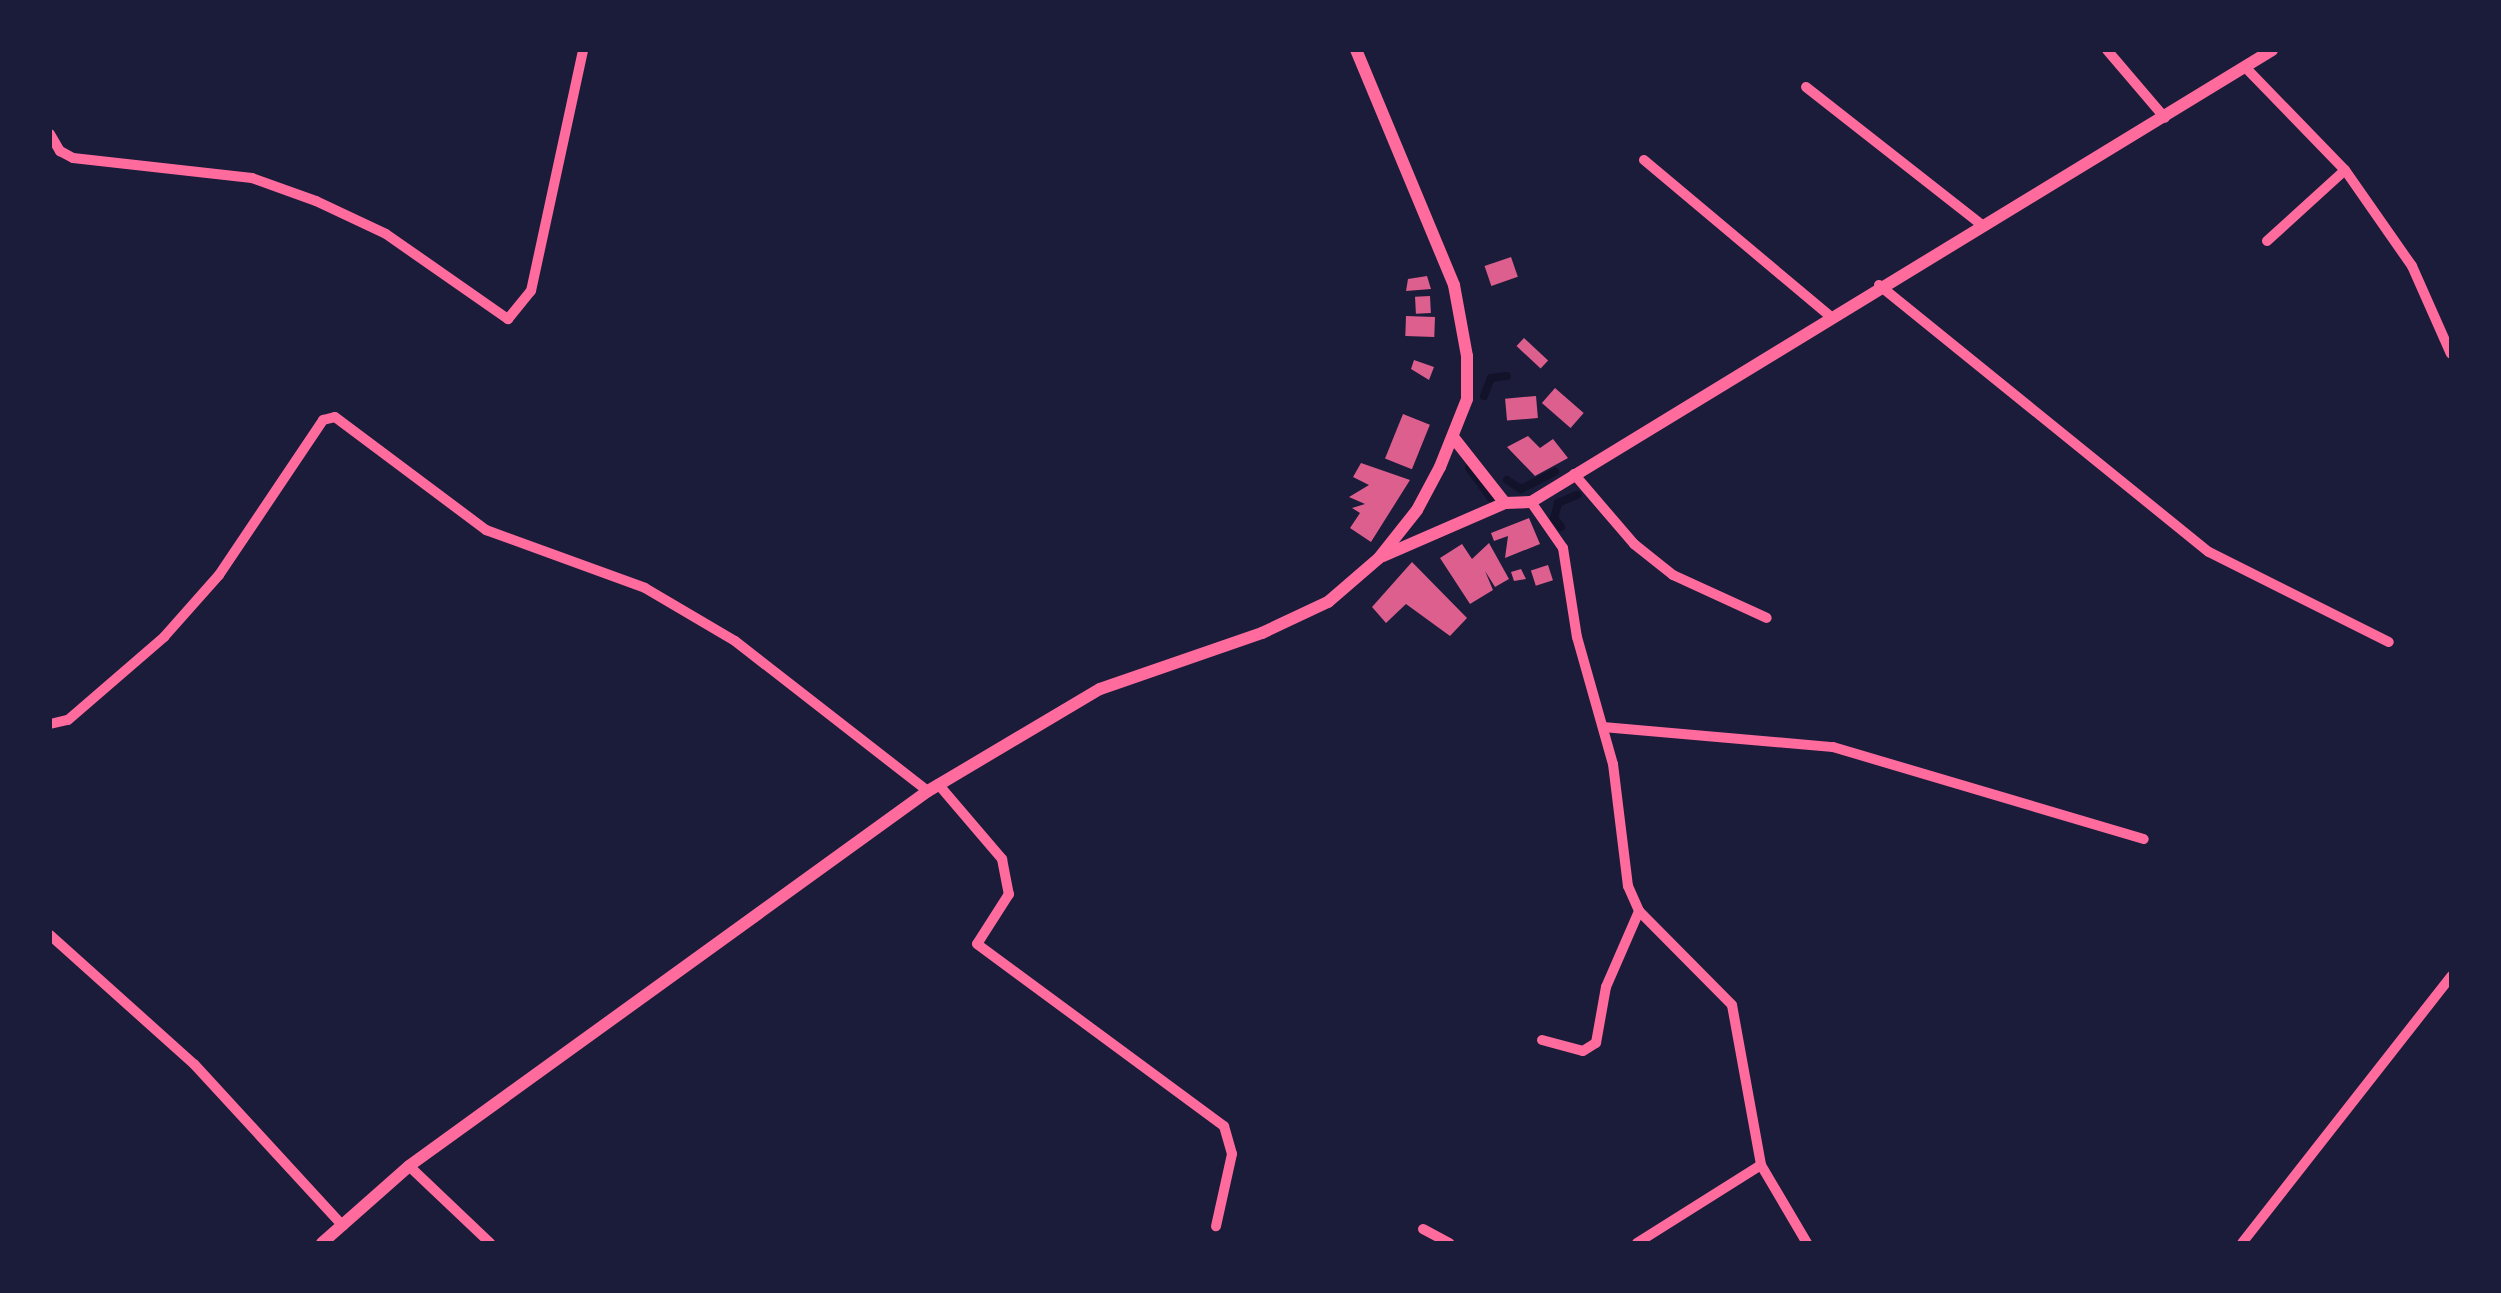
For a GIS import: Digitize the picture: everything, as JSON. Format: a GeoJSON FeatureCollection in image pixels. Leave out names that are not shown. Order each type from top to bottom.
{"type":"FeatureCollection","features":[{"type":"Feature","properties":{"kind":"street"},"geometry":{"type":"LineString","coordinates":[[50,134],[60,151],[73,158],[252,178],[316,201],[386,234],[508,319],[530,291],[582,50]]}},
{"type":"Feature","properties":{"kind":"street"},"geometry":{"type":"LineString","coordinates":[[322,1243],[409,1166],[933,788],[1100,689],[1262,633],[1328,602],[1380,558],[1418,510],[1453,437],[1467,387],[1454,285],[1356,50]]}},
{"type":"Feature","properties":{"kind":"street"},"geometry":{"type":"LineString","coordinates":[[2107,50],[2165,118]]}},
{"type":"Feature","properties":{"kind":"street"},"geometry":{"type":"LineString","coordinates":[[1380,558],[1504,504],[1531,502],[1879,284],[2165,118],[2272,50]]}},
{"type":"Feature","properties":{"kind":"street"},"geometry":{"type":"LineString","coordinates":[[2246,68],[2345,170],[2412,266],[2451,354]]}},
{"type":"Feature","properties":{"kind":"street"},"geometry":{"type":"LineString","coordinates":[[1806,87],[1982,224]]}},
{"type":"Feature","properties":{"kind":"street"},"geometry":{"type":"LineString","coordinates":[[1644,160],[1829,315]]}},
{"type":"Feature","properties":{"kind":"street"},"geometry":{"type":"LineString","coordinates":[[2267,242],[2345,170]]}},
{"type":"Feature","properties":{"kind":"street"},"geometry":{"type":"LineString","coordinates":[[1879,284],[2209,552],[2389,642]]}},
{"type":"Feature","properties":{"kind":"street"},"geometry":{"type":"LineString","coordinates":[[50,724],[68,720],[164,637],[219,576],[323,420],[334,416],[486,530],[645,588],[735,641],[933,788],[1002,860],[1009,894],[977,944],[1224,1126],[1232,1154],[1216,1226]]}},
{"type":"Feature","properties":{"kind":"street"},"geometry":{"type":"LineString","coordinates":[[1453,437],[1504,504]]}},
{"type":"Feature","properties":{"kind":"street"},"geometry":{"type":"LineString","coordinates":[[1574,474],[1634,544],[1674,575],[1768,618]]}},
{"type":"Feature","properties":{"kind":"street"},"geometry":{"type":"LineString","coordinates":[[1531,502],[1563,548],[1577,637],[1604,728],[1628,886],[1640,912],[1732,1006],[1761,1165],[1807,1243]]}},
{"type":"Feature","properties":{"kind":"street"},"geometry":{"type":"LineString","coordinates":[[1604,728],[1833,748],[1972,783],[2144,839]]}},
{"type":"Feature","properties":{"kind":"street"},"geometry":{"type":"LineString","coordinates":[[1542,1040],[1583,1050],[1596,1043],[1606,986],[1640,912]]}},
{"type":"Feature","properties":{"kind":"street"},"geometry":{"type":"LineString","coordinates":[[50,935],[194,1064],[343,1226]]}},
{"type":"Feature","properties":{"kind":"street"},"geometry":{"type":"LineString","coordinates":[[2242,1243],[2451,976]]}},
{"type":"Feature","properties":{"kind":"street"},"geometry":{"type":"LineString","coordinates":[[1636,1243],[1649,1239],[1761,1165]]}},
{"type":"Feature","properties":{"kind":"street"},"geometry":{"type":"LineString","coordinates":[[409,1166],[490,1243]]}},
{"type":"Feature","properties":{"kind":"street"},"geometry":{"type":"LineString","coordinates":[[1424,1229],[1449,1243]]}},
{"type":"Feature","properties":{"kind":"building"},"geometry":{"type":"Polygon","coordinates":[[[1511,257],[1518,277],[1491,286],[1485,266],[1511,257]]]}},
{"type":"Feature","properties":{"kind":"building"},"geometry":{"type":"Polygon","coordinates":[[[1427,276],[1431,289],[1406,291],[1408,279],[1427,276]]]}},
{"type":"Feature","properties":{"kind":"building"},"geometry":{"type":"Polygon","coordinates":[[[1430,296],[1431,313],[1416,314],[1415,297],[1430,296]]]}},
{"type":"Feature","properties":{"kind":"building"},"geometry":{"type":"Polygon","coordinates":[[[1406,316],[1435,317],[1434,337],[1405,336],[1406,316]]]}},
{"type":"Feature","properties":{"kind":"building"},"geometry":{"type":"Polygon","coordinates":[[[1524,338],[1548,361],[1541,369],[1516,346],[1524,338]]]}},
{"type":"Feature","properties":{"kind":"building"},"geometry":{"type":"Polygon","coordinates":[[[1414,360],[1434,367],[1429,380],[1411,369],[1414,360]]]}},
{"type":"Feature","properties":{"kind":"building"},"geometry":{"type":"Polygon","coordinates":[[[1555,388],[1584,413],[1571,428],[1542,403],[1555,388]]]}},
{"type":"Feature","properties":{"kind":"building"},"geometry":{"type":"Polygon","coordinates":[[[1536,396],[1538,418],[1507,421],[1505,399],[1536,396]]]}},
{"type":"Feature","properties":{"kind":"building"},"geometry":{"type":"Polygon","coordinates":[[[1403,414],[1430,425],[1412,469],[1385,459],[1403,414]]]}},
{"type":"Feature","properties":{"kind":"building"},"geometry":{"type":"Polygon","coordinates":[[[1528,436],[1540,448],[1553,439],[1568,458],[1535,476],[1507,447],[1528,436]]]}},
{"type":"Feature","properties":{"kind":"building"},"geometry":{"type":"Polygon","coordinates":[[[1361,463],[1410,480],[1371,542],[1350,528],[1360,513],[1352,508],[1365,504],[1349,497],[1369,485],[1353,477],[1361,463]]]}},
{"type":"Feature","properties":{"kind":"building"},"geometry":{"type":"Polygon","coordinates":[[[1529,518],[1540,544],[1505,558],[1508,536],[1494,541],[1491,533],[1529,518]]]}},
{"type":"Feature","properties":{"kind":"building"},"geometry":{"type":"Polygon","coordinates":[[[1489,543],[1509,579],[1495,587],[1485,571],[1493,590],[1470,604],[1440,558],[1462,544],[1472,559],[1489,543]]]}},
{"type":"Feature","properties":{"kind":"building"},"geometry":{"type":"Polygon","coordinates":[[[1412,562],[1467,618],[1450,636],[1406,604],[1386,623],[1372,607],[1412,562]]]}},
{"type":"Feature","properties":{"kind":"building"},"geometry":{"type":"Polygon","coordinates":[[[1548,565],[1553,580],[1536,586],[1531,571],[1548,565]]]}},
{"type":"Feature","properties":{"kind":"building"},"geometry":{"type":"Polygon","coordinates":[[[1521,569],[1526,579],[1514,581],[1511,572],[1521,569]]]}},
{"type":"Feature","properties":{"kind":"waterway"},"geometry":{"type":"LineString","coordinates":[[1484,396],[1491,378],[1507,376]]}},
{"type":"Feature","properties":{"kind":"waterway"},"geometry":{"type":"LineString","coordinates":[[1469,468],[1491,498]]}},
{"type":"Feature","properties":{"kind":"waterway"},"geometry":{"type":"LineString","coordinates":[[1507,480],[1521,489],[1555,472]]}},
{"type":"Feature","properties":{"kind":"waterway"},"geometry":{"type":"LineString","coordinates":[[1561,527],[1554,518],[1558,503],[1577,495]]}}]}
